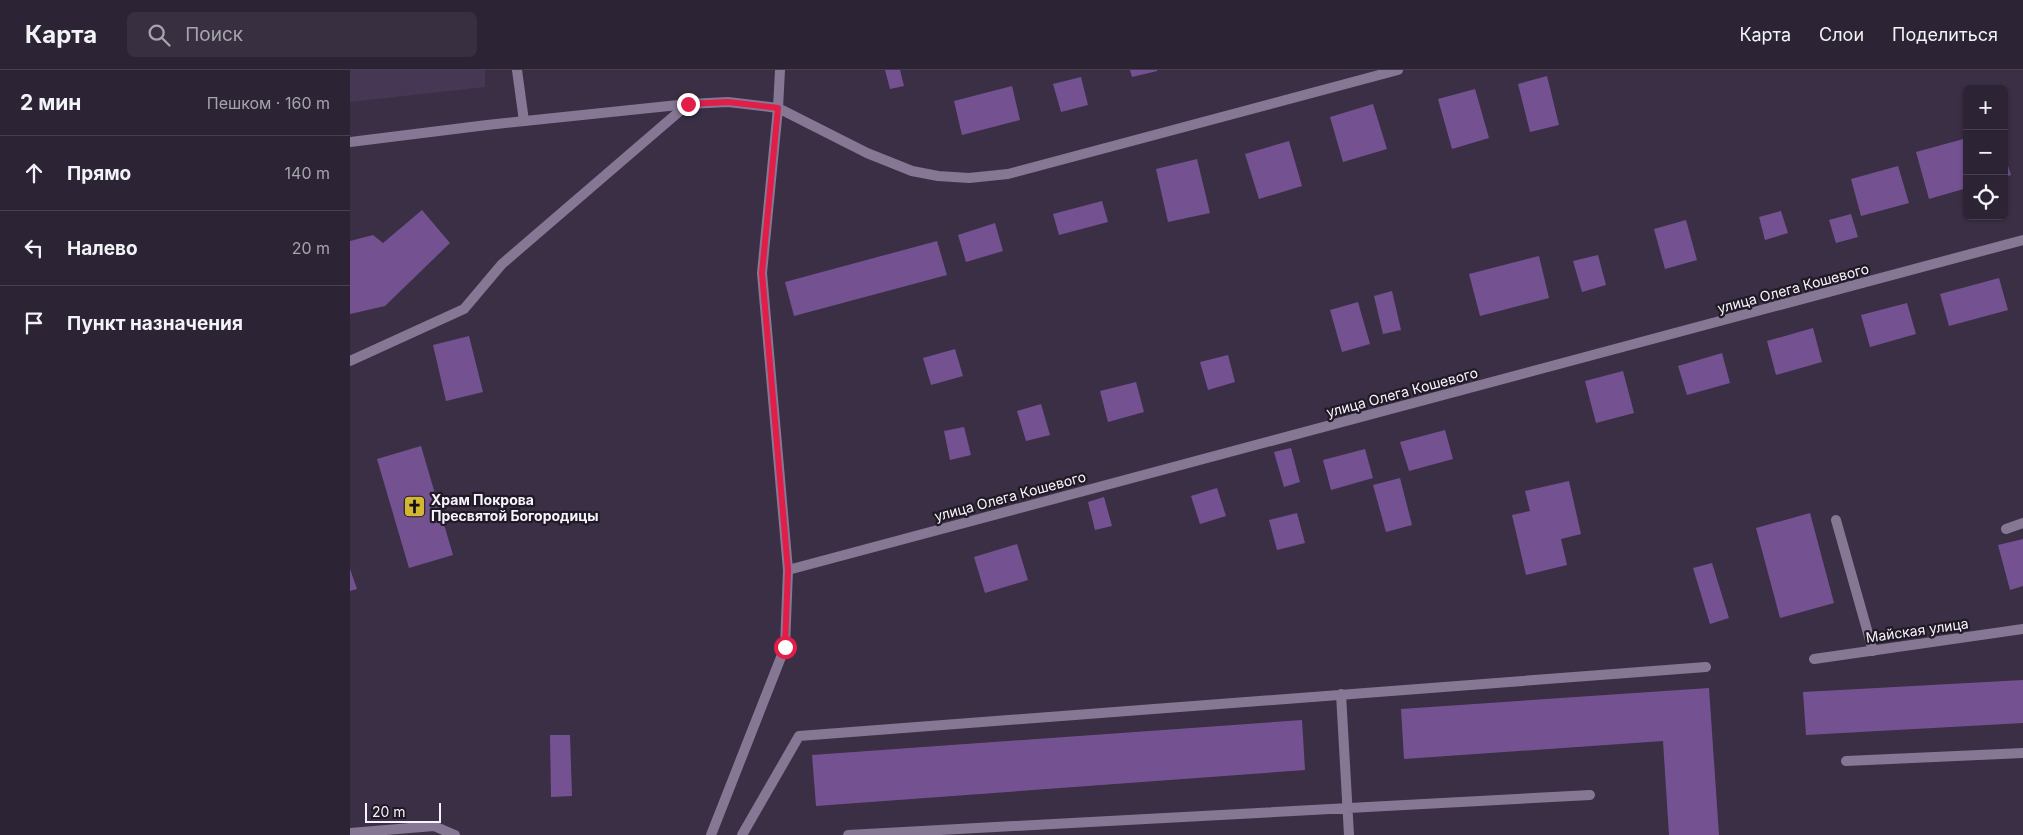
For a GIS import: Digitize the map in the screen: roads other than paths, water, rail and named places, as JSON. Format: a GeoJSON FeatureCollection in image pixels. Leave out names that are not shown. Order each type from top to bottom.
{"type":"FeatureCollection","features":[{"type":"Feature","properties":{"kind":"street"},"geometry":{"type":"LineString","coordinates":[[517,70],[524,121]]}},
{"type":"Feature","properties":{"kind":"street"},"geometry":{"type":"LineString","coordinates":[[711,835],[785,647],[788,570],[762,273],[780,70]]}},
{"type":"Feature","properties":{"kind":"street"},"geometry":{"type":"LineString","coordinates":[[350,142],[524,121],[688,104],[728,102],[778,108],[867,153],[912,171],[938,176],[969,178],[1008,174],[1398,70]]}},
{"type":"Feature","properties":{"kind":"street"},"geometry":{"type":"LineString","coordinates":[[350,361],[464,308],[502,264],[688,104]]}},
{"type":"Feature","properties":{"kind":"street","name":"улица Олега Кошевого"},"geometry":{"type":"LineString","coordinates":[[788,570],[2023,240]]}},
{"type":"Feature","properties":{"kind":"street"},"geometry":{"type":"LineString","coordinates":[[1836,520],[1873,651]]}},
{"type":"Feature","properties":{"kind":"street"},"geometry":{"type":"LineString","coordinates":[[2006,529],[2023,523]]}},
{"type":"Feature","properties":{"kind":"street","name":"Майская улица"},"geometry":{"type":"LineString","coordinates":[[1814,659],[2023,629]]}},
{"type":"Feature","properties":{"kind":"street"},"geometry":{"type":"LineString","coordinates":[[742,835],[799,736],[1706,667]]}},
{"type":"Feature","properties":{"kind":"street"},"geometry":{"type":"LineString","coordinates":[[1341,694],[1349,835]]}},
{"type":"Feature","properties":{"kind":"street"},"geometry":{"type":"LineString","coordinates":[[1846,761],[2023,753]]}},
{"type":"Feature","properties":{"kind":"street"},"geometry":{"type":"LineString","coordinates":[[848,835],[1590,795]]}},
{"type":"Feature","properties":{"kind":"street"},"geometry":{"type":"LineString","coordinates":[[350,833],[432,831],[455,835]]}},
{"type":"Feature","properties":{"kind":"place","name":"Храм Покрова Пресвятой Богородицы"},"geometry":{"type":"Point","coordinates":[415,507]}}]}
